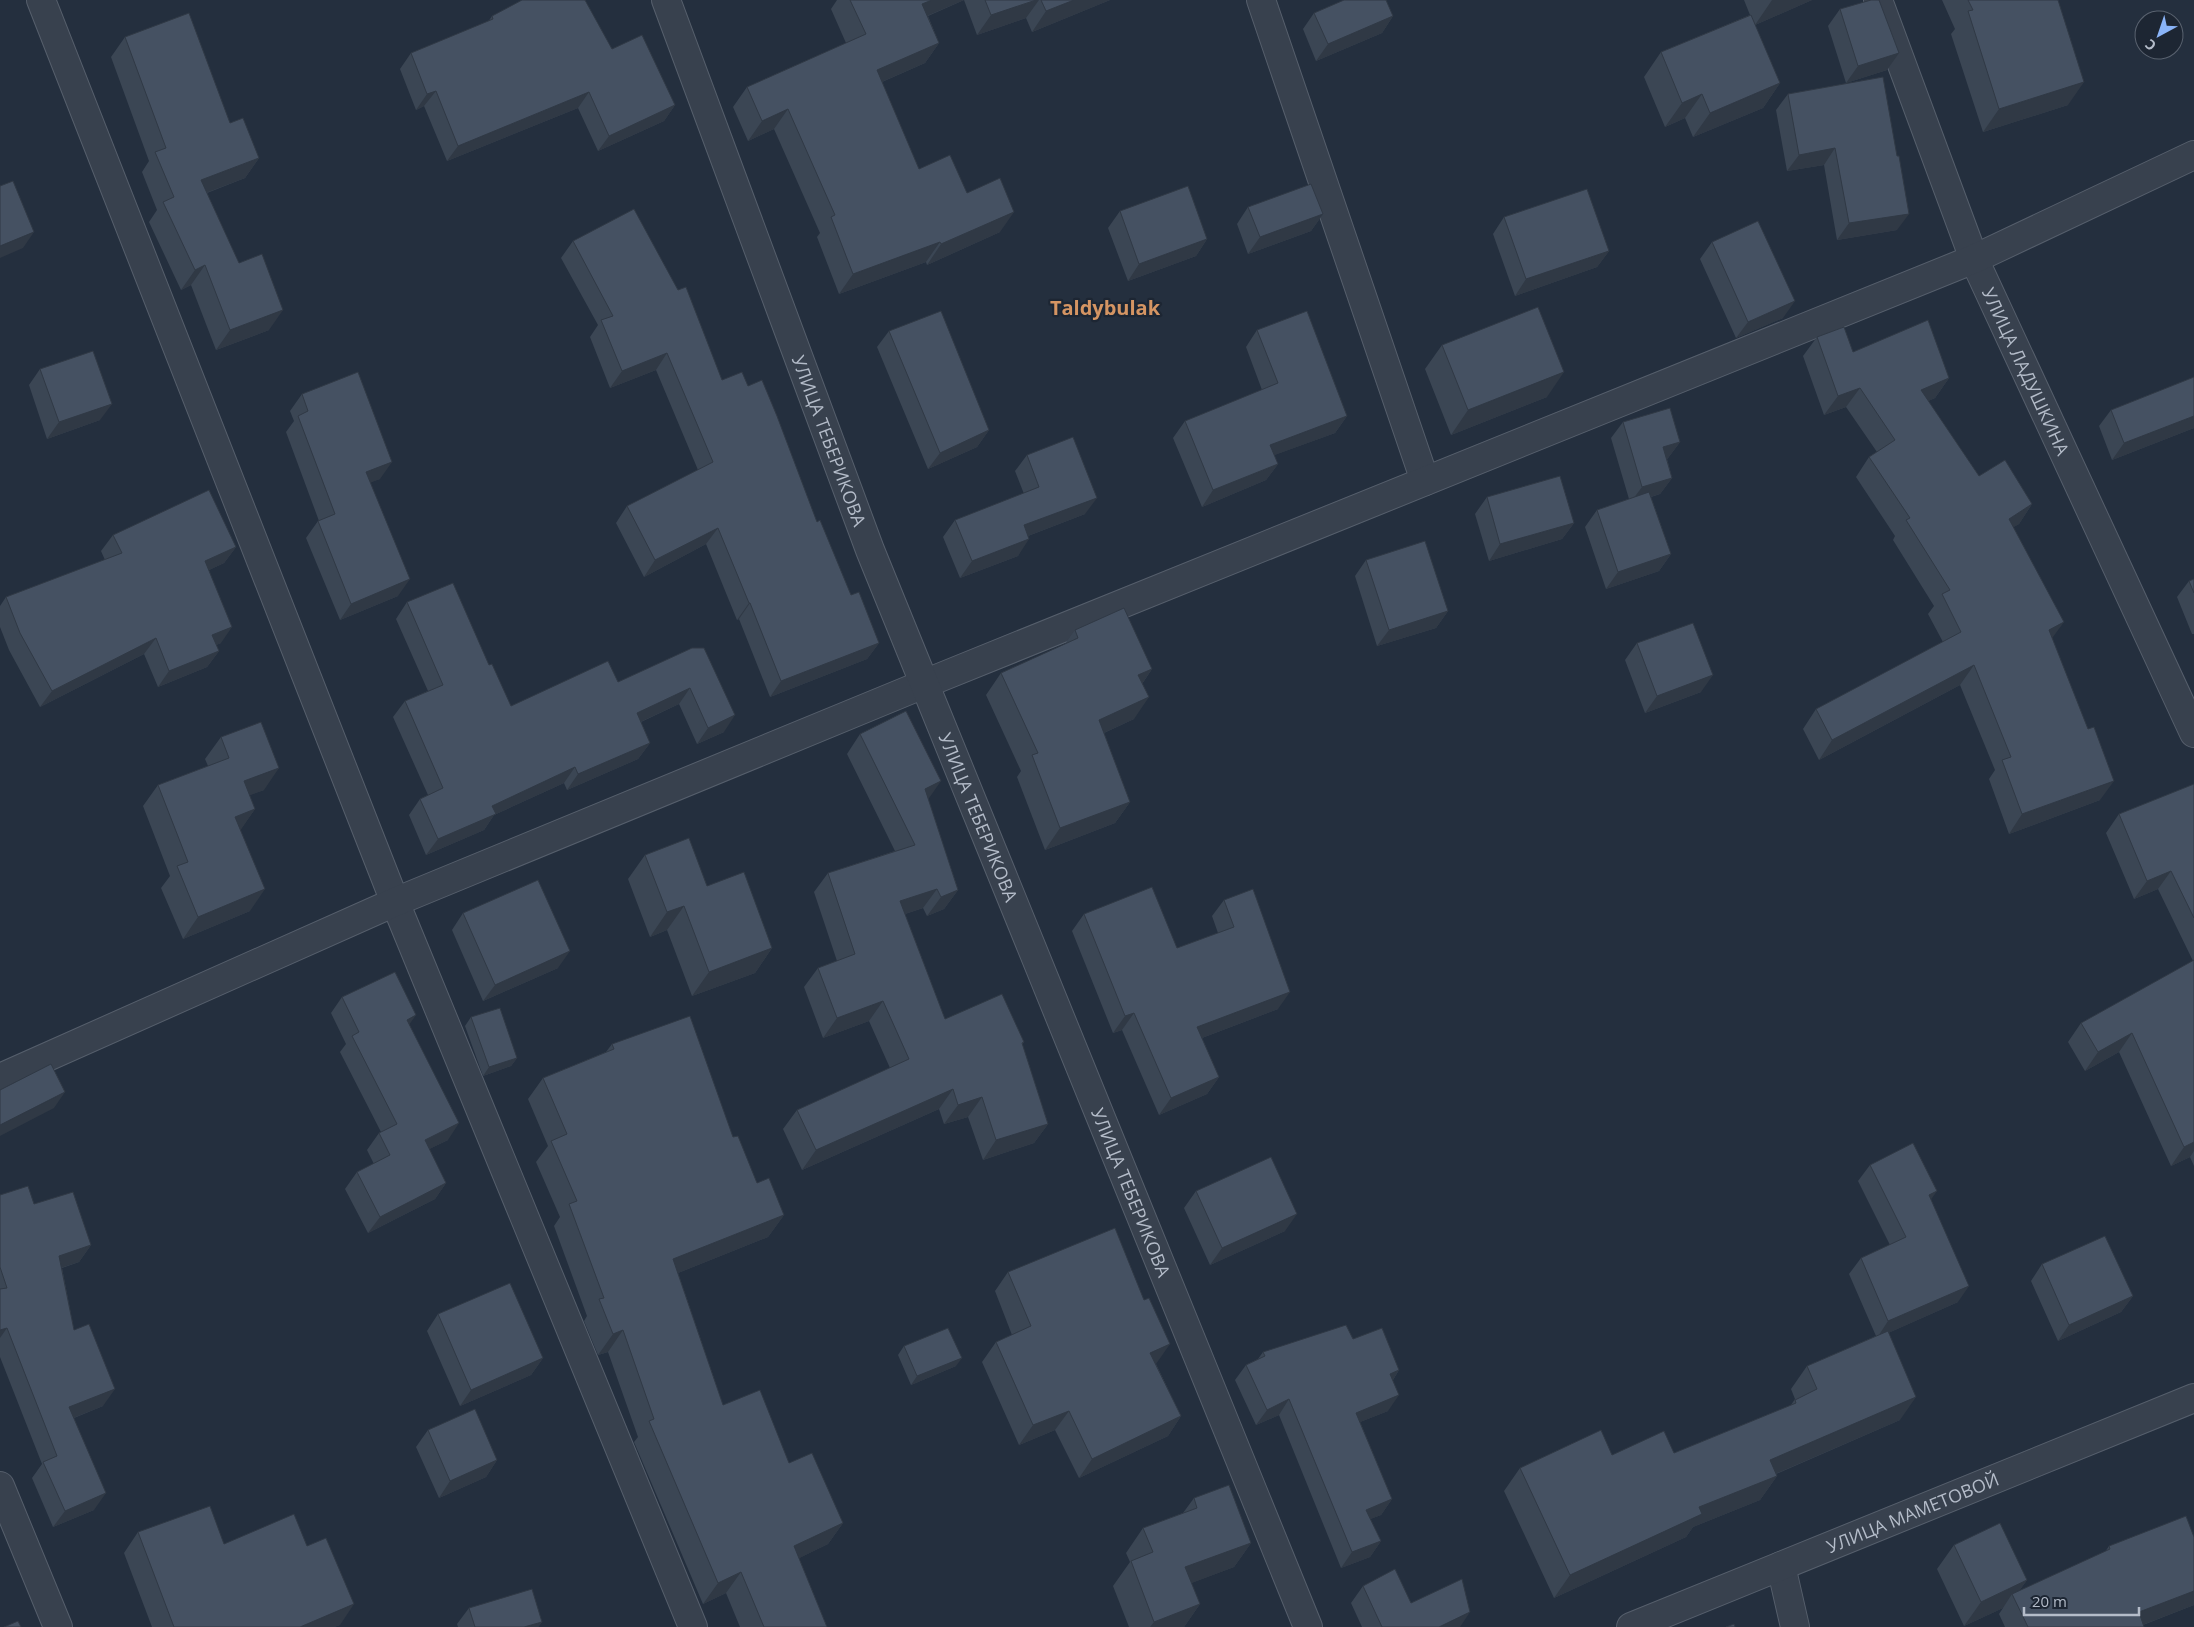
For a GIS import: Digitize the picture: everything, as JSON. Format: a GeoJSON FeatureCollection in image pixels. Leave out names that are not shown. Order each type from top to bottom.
{"type":"FeatureCollection","features":[{"type":"Feature","properties":{"kind":"street"},"geometry":{"type":"LineString","coordinates":[[41,0],[395,902],[693,1627]]}},
{"type":"Feature","properties":{"kind":"street","name":"УЛИЦА ТЕБЕРИКОВА"},"geometry":{"type":"LineString","coordinates":[[666,0],[870,550],[1308,1627]]}},
{"type":"Feature","properties":{"kind":"street"},"geometry":{"type":"LineString","coordinates":[[1261,0],[1425,481]]}},
{"type":"Feature","properties":{"kind":"street","name":"УЛИЦА ЛАДУШКИНА"},"geometry":{"type":"LineString","coordinates":[[1878,0],[1974,259],[2194,733]]}},
{"type":"Feature","properties":{"kind":"street"},"geometry":{"type":"LineString","coordinates":[[0,1078],[395,902],[924,684],[1974,259],[2194,155]]}},
{"type":"Feature","properties":{"kind":"street","name":"УЛИЦА МАМЕТОВОЙ"},"geometry":{"type":"LineString","coordinates":[[1631,1627],[2194,1398]]}},
{"type":"Feature","properties":{"kind":"street"},"geometry":{"type":"LineString","coordinates":[[0,1486],[58,1627]]}},
{"type":"Feature","properties":{"kind":"street"},"geometry":{"type":"LineString","coordinates":[[1781,1566],[1795,1627]]}},
{"type":"Feature","properties":{"kind":"building"},"geometry":{"type":"Polygon","coordinates":[[[522,0],[585,0],[612,49],[642,35],[675,105],[609,136],[589,92],[458,146],[436,91],[427,94],[411,53],[493,19],[492,16],[522,0]]]}},
{"type":"Feature","properties":{"kind":"building"},"geometry":{"type":"Polygon","coordinates":[[[850,0],[932,0],[922,4],[939,43],[877,70],[919,169],[950,155],[967,193],[1000,178],[1014,212],[941,244],[940,242],[853,274],[831,217],[835,215],[788,109],[762,121],[747,87],[866,34],[850,0]]]}},
{"type":"Feature","properties":{"kind":"building"},"geometry":{"type":"Polygon","coordinates":[[[985,0],[1036,0],[991,15],[985,0]]]}},
{"type":"Feature","properties":{"kind":"building"},"geometry":{"type":"Polygon","coordinates":[[[1041,0],[1074,0],[1046,11],[1041,0]]]}},
{"type":"Feature","properties":{"kind":"building"},"geometry":{"type":"Polygon","coordinates":[[[1344,0],[1386,0],[1393,16],[1328,44],[1314,13],[1344,0]]]}},
{"type":"Feature","properties":{"kind":"building"},"geometry":{"type":"Polygon","coordinates":[[[1871,0],[1879,0],[1899,53],[1858,66],[1840,9],[1871,0]]]}},
{"type":"Feature","properties":{"kind":"building"},"geometry":{"type":"Polygon","coordinates":[[[1968,0],[2058,0],[2084,82],[1999,109],[1968,11],[1973,10],[1968,0]]]}},
{"type":"Feature","properties":{"kind":"building"},"geometry":{"type":"Polygon","coordinates":[[[189,13],[230,123],[243,118],[259,158],[201,180],[239,263],[262,254],[283,310],[230,330],[205,265],[195,270],[163,202],[174,197],[155,152],[166,148],[125,37],[189,13]]]}},
{"type":"Feature","properties":{"kind":"building"},"geometry":{"type":"Polygon","coordinates":[[[1751,15],[1780,83],[1710,113],[1702,94],[1682,103],[1661,52],[1751,15]]]}},
{"type":"Feature","properties":{"kind":"building"},"geometry":{"type":"Polygon","coordinates":[[[1883,77],[1909,214],[1849,223],[1835,148],[1799,155],[1788,94],[1883,77]]]}},
{"type":"Feature","properties":{"kind":"building"},"geometry":{"type":"Polygon","coordinates":[[[13,181],[34,232],[0,246],[0,186],[13,181]]]}},
{"type":"Feature","properties":{"kind":"building"},"geometry":{"type":"Polygon","coordinates":[[[1311,184],[1323,214],[1260,237],[1248,207],[1311,184]]]}},
{"type":"Feature","properties":{"kind":"building"},"geometry":{"type":"Polygon","coordinates":[[[1188,186],[1207,239],[1139,264],[1120,211],[1188,186]]]}},
{"type":"Feature","properties":{"kind":"building"},"geometry":{"type":"Polygon","coordinates":[[[1587,189],[1609,251],[1526,279],[1504,217],[1587,189]]]}},
{"type":"Feature","properties":{"kind":"building"},"geometry":{"type":"Polygon","coordinates":[[[634,209],[678,290],[686,287],[722,380],[742,372],[748,386],[762,380],[817,522],[820,520],[851,595],[859,592],[879,643],[781,681],[718,528],[655,560],[627,506],[713,462],[667,353],[622,371],[601,320],[613,316],[573,241],[634,209]]]}},
{"type":"Feature","properties":{"kind":"building"},"geometry":{"type":"Polygon","coordinates":[[[1758,221],[1795,301],[1748,322],[1712,242],[1758,221]]]}},
{"type":"Feature","properties":{"kind":"building"},"geometry":{"type":"Polygon","coordinates":[[[1538,307],[1564,372],[1468,410],[1442,345],[1538,307]]]}},
{"type":"Feature","properties":{"kind":"building"},"geometry":{"type":"Polygon","coordinates":[[[941,311],[989,430],[940,453],[889,331],[941,311]]]}},
{"type":"Feature","properties":{"kind":"building"},"geometry":{"type":"Polygon","coordinates":[[[1307,311],[1347,416],[1270,445],[1278,464],[1213,490],[1185,421],[1278,383],[1257,330],[1307,311]]]}},
{"type":"Feature","properties":{"kind":"building"},"geometry":{"type":"Polygon","coordinates":[[[1928,320],[1949,378],[1921,390],[1979,476],[2005,460],[2032,504],[2009,519],[2064,622],[2049,630],[2088,729],[2094,727],[2114,781],[2022,814],[2002,760],[2011,757],[1974,665],[1832,740],[1816,709],[1961,632],[1942,594],[1950,590],[1906,520],[1910,518],[1869,457],[1895,440],[1860,388],[1838,396],[1817,337],[1844,327],[1853,352],[1928,320]]]}},
{"type":"Feature","properties":{"kind":"building"},"geometry":{"type":"Polygon","coordinates":[[[93,351],[112,404],[59,422],[40,369],[93,351]]]}},
{"type":"Feature","properties":{"kind":"building"},"geometry":{"type":"Polygon","coordinates":[[[358,372],[392,462],[366,472],[410,579],[351,604],[318,521],[335,514],[298,416],[308,411],[302,394],[358,372]]]}},
{"type":"Feature","properties":{"kind":"building"},"geometry":{"type":"Polygon","coordinates":[[[2194,377],[2194,416],[2124,443],[2111,410],[2194,377]]]}},
{"type":"Feature","properties":{"kind":"building"},"geometry":{"type":"Polygon","coordinates":[[[1670,408],[1680,442],[1663,447],[1672,478],[1642,487],[1623,422],[1670,408]]]}},
{"type":"Feature","properties":{"kind":"building"},"geometry":{"type":"Polygon","coordinates":[[[1073,437],[1097,498],[1024,525],[1029,539],[972,561],[955,520],[1039,487],[1027,455],[1073,437]]]}},
{"type":"Feature","properties":{"kind":"building"},"geometry":{"type":"Polygon","coordinates":[[[1560,476],[1574,523],[1500,544],[1487,497],[1560,476]]]}},
{"type":"Feature","properties":{"kind":"building"},"geometry":{"type":"Polygon","coordinates":[[[209,490],[236,547],[205,561],[232,627],[212,635],[219,651],[169,671],[156,638],[52,691],[20,633],[6,597],[122,553],[113,535],[209,490]]]}},
{"type":"Feature","properties":{"kind":"building"},"geometry":{"type":"Polygon","coordinates":[[[1649,492],[1671,554],[1618,572],[1597,510],[1649,492]]]}},
{"type":"Feature","properties":{"kind":"building"},"geometry":{"type":"Polygon","coordinates":[[[1425,541],[1448,611],[1389,630],[1366,560],[1425,541]]]}},
{"type":"Feature","properties":{"kind":"building"},"geometry":{"type":"Polygon","coordinates":[[[2194,579],[2194,593],[2189,581],[2194,579]]]}},
{"type":"Feature","properties":{"kind":"building"},"geometry":{"type":"Polygon","coordinates":[[[453,583],[489,665],[492,664],[511,706],[608,661],[618,682],[692,648],[704,648],[735,715],[708,728],[690,688],[637,713],[650,743],[578,774],[575,767],[492,806],[496,814],[438,839],[420,799],[443,788],[405,701],[443,685],[407,602],[453,583]]]}},
{"type":"Feature","properties":{"kind":"building"},"geometry":{"type":"Polygon","coordinates":[[[1124,608],[1152,669],[1138,675],[1149,697],[1099,720],[1130,802],[1060,828],[1032,755],[1038,753],[1001,673],[1078,638],[1075,630],[1124,608]]]}},
{"type":"Feature","properties":{"kind":"building"},"geometry":{"type":"Polygon","coordinates":[[[1693,623],[1713,675],[1657,696],[1637,643],[1693,623]]]}},
{"type":"Feature","properties":{"kind":"building"},"geometry":{"type":"Polygon","coordinates":[[[906,711],[941,781],[925,789],[958,890],[941,897],[937,889],[900,901],[945,1019],[1002,994],[1024,1042],[1022,1043],[1048,1124],[996,1140],[982,1097],[958,1105],[953,1089],[816,1150],[797,1110],[909,1059],[883,1001],[837,1018],[818,968],[855,954],[828,873],[915,845],[860,734],[906,711]]]}},
{"type":"Feature","properties":{"kind":"building"},"geometry":{"type":"Polygon","coordinates":[[[261,722],[279,768],[244,781],[255,809],[235,817],[265,889],[198,917],[177,866],[188,862],[158,785],[229,758],[221,737],[261,722]]]}},
{"type":"Feature","properties":{"kind":"building"},"geometry":{"type":"Polygon","coordinates":[[[2194,784],[2194,918],[2171,871],[2147,881],[2119,814],[2194,784]]]}},
{"type":"Feature","properties":{"kind":"building"},"geometry":{"type":"Polygon","coordinates":[[[689,838],[707,886],[744,872],[772,948],[709,972],[684,906],[667,912],[645,855],[689,838]]]}},
{"type":"Feature","properties":{"kind":"building"},"geometry":{"type":"Polygon","coordinates":[[[538,880],[570,951],[495,985],[463,913],[538,880]]]}},
{"type":"Feature","properties":{"kind":"building"},"geometry":{"type":"Polygon","coordinates":[[[1152,887],[1177,948],[1234,927],[1224,900],[1253,889],[1290,992],[1197,1027],[1219,1077],[1171,1098],[1134,1013],[1125,1016],[1084,914],[1152,887]]]}},
{"type":"Feature","properties":{"kind":"building"},"geometry":{"type":"Polygon","coordinates":[[[2194,960],[2194,1142],[2184,1147],[2132,1033],[2098,1052],[2081,1023],[2194,960]]]}},
{"type":"Feature","properties":{"kind":"building"},"geometry":{"type":"Polygon","coordinates":[[[395,972],[416,1015],[407,1020],[459,1123],[425,1140],[446,1183],[380,1217],[357,1172],[390,1155],[379,1133],[397,1124],[352,1036],[359,1032],[342,997],[395,972]]]}},
{"type":"Feature","properties":{"kind":"building"},"geometry":{"type":"Polygon","coordinates":[[[500,1008],[517,1058],[489,1067],[471,1017],[500,1008]]]}},
{"type":"Feature","properties":{"kind":"building"},"geometry":{"type":"Polygon","coordinates":[[[690,1016],[733,1137],[738,1136],[757,1183],[769,1178],[784,1215],[673,1259],[723,1405],[760,1390],[789,1463],[812,1453],[843,1523],[794,1546],[827,1627],[764,1627],[741,1572],[718,1583],[649,1421],[654,1419],[623,1330],[613,1334],[599,1299],[604,1298],[569,1204],[577,1201],[551,1141],[567,1134],[543,1078],[614,1049],[612,1044],[690,1016]]]}},
{"type":"Feature","properties":{"kind":"building"},"geometry":{"type":"Polygon","coordinates":[[[51,1064],[65,1092],[0,1125],[0,1090],[51,1064]]]}},
{"type":"Feature","properties":{"kind":"building"},"geometry":{"type":"Polygon","coordinates":[[[1913,1143],[1937,1191],[1929,1195],[1969,1286],[1888,1321],[1861,1258],[1906,1237],[1870,1165],[1913,1143]]]}},
{"type":"Feature","properties":{"kind":"building"},"geometry":{"type":"Polygon","coordinates":[[[1271,1157],[1297,1214],[1222,1248],[1196,1191],[1271,1157]]]}},
{"type":"Feature","properties":{"kind":"building"},"geometry":{"type":"Polygon","coordinates":[[[28,1186],[34,1204],[73,1192],[91,1245],[59,1256],[74,1330],[89,1324],[115,1389],[69,1407],[106,1493],[65,1511],[43,1462],[57,1456],[7,1328],[0,1330],[0,1289],[7,1288],[0,1267],[0,1195],[28,1186]]]}},
{"type":"Feature","properties":{"kind":"building"},"geometry":{"type":"Polygon","coordinates":[[[1115,1228],[1144,1300],[1149,1298],[1170,1344],[1150,1353],[1181,1416],[1092,1459],[1069,1411],[1033,1425],[996,1342],[1031,1326],[1008,1272],[1115,1228]]]}},
{"type":"Feature","properties":{"kind":"building"},"geometry":{"type":"Polygon","coordinates":[[[2105,1236],[2133,1296],[2069,1325],[2042,1264],[2105,1236]]]}},
{"type":"Feature","properties":{"kind":"building"},"geometry":{"type":"Polygon","coordinates":[[[510,1283],[543,1358],[471,1390],[438,1314],[510,1283]]]}},
{"type":"Feature","properties":{"kind":"building"},"geometry":{"type":"Polygon","coordinates":[[[1346,1325],[1353,1339],[1382,1328],[1399,1370],[1390,1374],[1399,1395],[1356,1413],[1392,1499],[1366,1510],[1381,1541],[1352,1552],[1289,1399],[1267,1410],[1246,1365],[1265,1356],[1263,1352],[1346,1325]]]}},
{"type":"Feature","properties":{"kind":"building"},"geometry":{"type":"Polygon","coordinates":[[[948,1328],[962,1358],[917,1376],[904,1346],[948,1328]]]}},
{"type":"Feature","properties":{"kind":"building"},"geometry":{"type":"Polygon","coordinates":[[[1888,1331],[1916,1397],[1770,1460],[1777,1476],[1699,1507],[1702,1514],[1570,1575],[1520,1468],[1601,1430],[1612,1455],[1664,1431],[1674,1453],[1796,1403],[1795,1400],[1817,1389],[1807,1366],[1888,1331]]]}},
{"type":"Feature","properties":{"kind":"building"},"geometry":{"type":"Polygon","coordinates":[[[475,1409],[497,1460],[450,1481],[428,1430],[475,1409]]]}},
{"type":"Feature","properties":{"kind":"building"},"geometry":{"type":"Polygon","coordinates":[[[1229,1485],[1251,1543],[1185,1567],[1200,1604],[1154,1622],[1131,1561],[1153,1552],[1143,1528],[1197,1508],[1194,1498],[1229,1485]]]}},
{"type":"Feature","properties":{"kind":"building"},"geometry":{"type":"Polygon","coordinates":[[[210,1506],[224,1544],[294,1514],[307,1546],[326,1538],[354,1604],[300,1627],[174,1627],[138,1532],[210,1506]]]}},
{"type":"Feature","properties":{"kind":"building"},"geometry":{"type":"Polygon","coordinates":[[[2186,1516],[2194,1537],[2194,1591],[2139,1612],[2144,1627],[2028,1627],[2012,1594],[2110,1549],[2109,1546],[2186,1516]]]}},
{"type":"Feature","properties":{"kind":"building"},"geometry":{"type":"Polygon","coordinates":[[[2000,1523],[2027,1580],[1981,1602],[1954,1545],[2000,1523]]]}},
{"type":"Feature","properties":{"kind":"building"},"geometry":{"type":"Polygon","coordinates":[[[1395,1569],[1411,1603],[1462,1579],[1470,1612],[1439,1627],[1382,1627],[1363,1586],[1395,1569]]]}},
{"type":"Feature","properties":{"kind":"building"},"geometry":{"type":"Polygon","coordinates":[[[532,1589],[542,1622],[524,1627],[475,1627],[469,1608],[532,1589]]]}},
{"type":"Feature","properties":{"kind":"building"},"geometry":{"type":"Polygon","coordinates":[[[18,1621],[21,1627],[4,1627],[18,1621]]]}},
{"type":"Feature","properties":{"kind":"district","name":"Taldybulak"},"geometry":{"type":"Point","coordinates":[1105,307]}}]}
